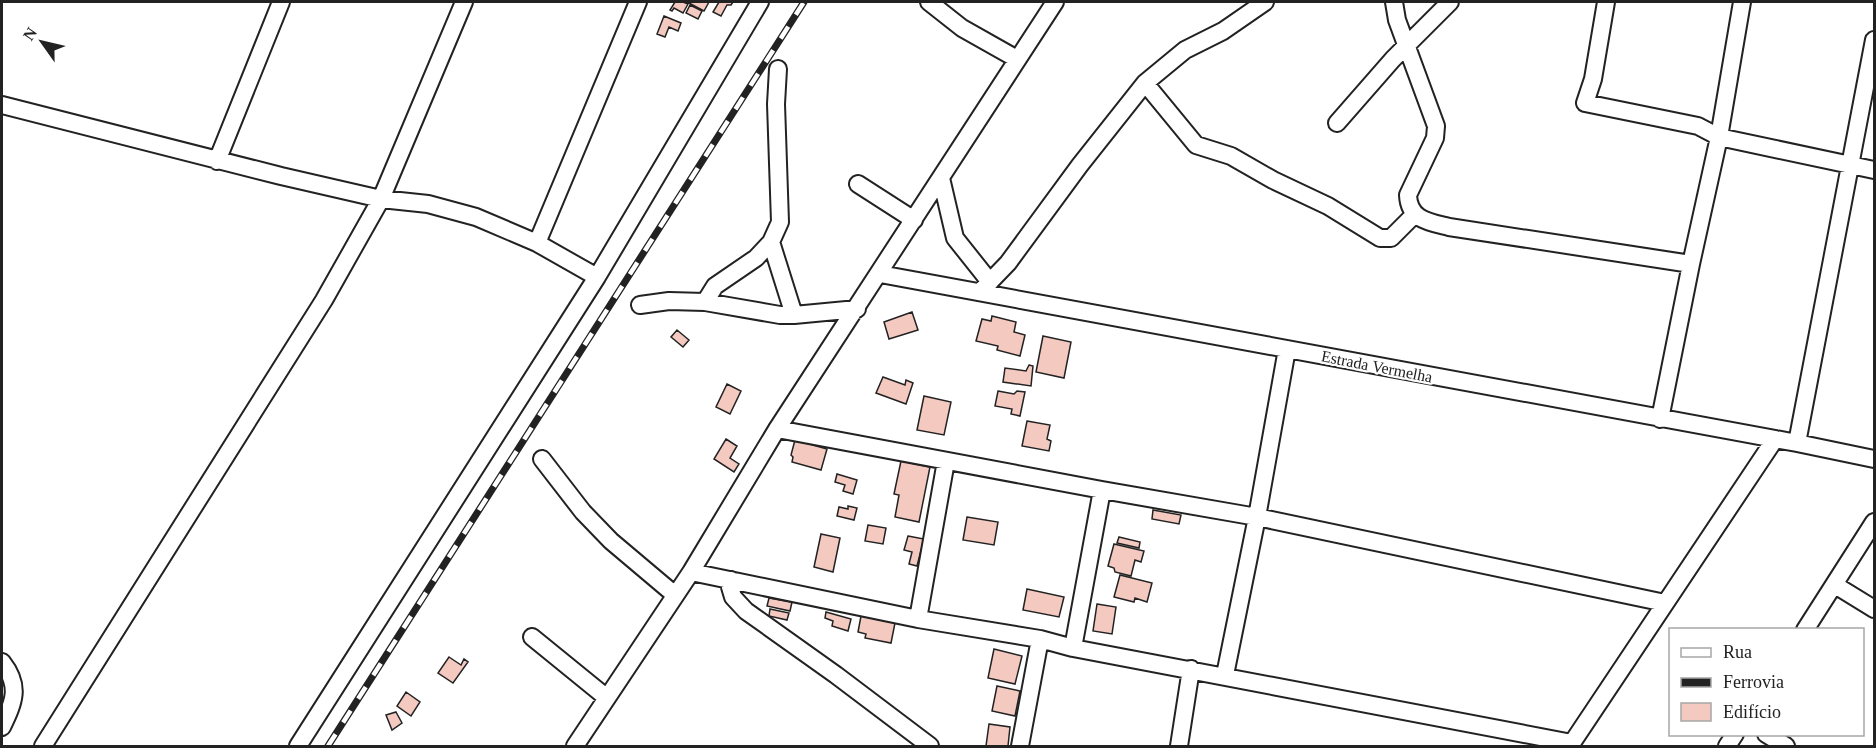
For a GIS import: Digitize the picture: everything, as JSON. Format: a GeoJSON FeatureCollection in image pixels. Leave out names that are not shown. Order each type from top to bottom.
{"type":"FeatureCollection","features":[{"type":"Feature","properties":{"kind":"street"},"geometry":{"type":"LineString","coordinates":[[217,161],[281,2]]}},
{"type":"Feature","properties":{"kind":"street"},"geometry":{"type":"LineString","coordinates":[[43,747],[324,300],[381,199],[464,2]]}},
{"type":"Feature","properties":{"kind":"street"},"geometry":{"type":"LineString","coordinates":[[537,243],[638,2]]}},
{"type":"Feature","properties":{"kind":"street"},"geometry":{"type":"LineString","coordinates":[[298,747],[597,277],[760,2]]}},
{"type":"Feature","properties":{"kind":"street"},"geometry":{"type":"LineString","coordinates":[[929,2],[962,28],[1017,59]]}},
{"type":"Feature","properties":{"kind":"street"},"geometry":{"type":"LineString","coordinates":[[575,747],[691,572],[777,429],[1055,2]]}},
{"type":"Feature","properties":{"kind":"street"},"geometry":{"type":"LineString","coordinates":[[941,178],[955,238],[985,287],[1008,263],[1080,165],[1145,83],[1185,50],[1223,31],[1265,2]]}},
{"type":"Feature","properties":{"kind":"street"},"geometry":{"type":"LineString","coordinates":[[1394,2],[1407,46],[1436,126],[1435,138],[1408,195],[1408,203],[1414,214],[1420,219],[1449,227],[1691,264]]}},
{"type":"Feature","properties":{"kind":"street"},"geometry":{"type":"LineString","coordinates":[[1337,123],[1450,2]]}},
{"type":"Feature","properties":{"kind":"street"},"geometry":{"type":"LineString","coordinates":[[1606,2],[1593,79],[1586,103],[1698,126],[1719,137],[1875,170]]}},
{"type":"Feature","properties":{"kind":"street"},"geometry":{"type":"LineString","coordinates":[[1660,419],[1719,137],[1742,2]]}},
{"type":"Feature","properties":{"kind":"street"},"geometry":{"type":"LineString","coordinates":[[1797,443],[1875,39]]}},
{"type":"Feature","properties":{"kind":"street"},"geometry":{"type":"LineString","coordinates":[[705,302],[715,286],[756,258],[771,242],[780,222],[776,104],[778,69]]}},
{"type":"Feature","properties":{"kind":"street"},"geometry":{"type":"LineString","coordinates":[[1145,83],[1196,145],[1231,156],[1273,180],[1328,206],[1380,238],[1391,238],[1414,214]]}},
{"type":"Feature","properties":{"kind":"street"},"geometry":{"type":"LineString","coordinates":[[2,105],[217,161],[381,199],[428,204],[466,214],[537,243],[597,277]]}},
{"type":"Feature","properties":{"kind":"street"},"geometry":{"type":"LineString","coordinates":[[858,184],[914,220]]}},
{"type":"Feature","properties":{"kind":"street"},"geometry":{"type":"LineString","coordinates":[[771,242],[794,315]]}},
{"type":"Feature","properties":{"kind":"street","name":"Estrada Vermelha"},"geometry":{"type":"LineString","coordinates":[[880,274],[985,287],[1287,349],[1875,459]]}},
{"type":"Feature","properties":{"kind":"street"},"geometry":{"type":"LineString","coordinates":[[639,304],[669,301],[705,302],[780,315],[857,309]]}},
{"type":"Feature","properties":{"kind":"street"},"geometry":{"type":"LineString","coordinates":[[1225,675],[1257,517],[1287,349]]}},
{"type":"Feature","properties":{"kind":"street"},"geometry":{"type":"LineString","coordinates":[[777,429],[1257,517],[1665,603]]}},
{"type":"Feature","properties":{"kind":"street"},"geometry":{"type":"LineString","coordinates":[[691,572],[918,619],[1040,639],[1073,648],[1225,675],[1571,745],[1775,439]]}},
{"type":"Feature","properties":{"kind":"street"},"geometry":{"type":"LineString","coordinates":[[542,459],[583,512],[611,541],[675,595]]}},
{"type":"Feature","properties":{"kind":"street"},"geometry":{"type":"LineString","coordinates":[[918,619],[946,461]]}},
{"type":"Feature","properties":{"kind":"street"},"geometry":{"type":"LineString","coordinates":[[1073,648],[1102,490]]}},
{"type":"Feature","properties":{"kind":"street"},"geometry":{"type":"LineString","coordinates":[[1806,628],[1875,522]]}},
{"type":"Feature","properties":{"kind":"street"},"geometry":{"type":"LineString","coordinates":[[731,580],[730,587],[733,597],[746,611],[836,675],[930,747]]}},
{"type":"Feature","properties":{"kind":"street"},"geometry":{"type":"LineString","coordinates":[[1835,585],[1875,609]]}},
{"type":"Feature","properties":{"kind":"street"},"geometry":{"type":"LineString","coordinates":[[532,637],[607,698]]}},
{"type":"Feature","properties":{"kind":"street"},"geometry":{"type":"LineString","coordinates":[[1020,747],[1040,639]]}},
{"type":"Feature","properties":{"kind":"street"},"geometry":{"type":"LineString","coordinates":[[2,662],[13,681],[14,702],[2,728]]}},
{"type":"Feature","properties":{"kind":"street"},"geometry":{"type":"LineString","coordinates":[[1179,747],[1191,669]]}},
{"type":"Feature","properties":{"kind":"street"},"geometry":{"type":"LineString","coordinates":[[1768,736],[1786,747]]}},
{"type":"Feature","properties":{"kind":"building"},"geometry":{"type":"Polygon","coordinates":[[[675,2],[688,4],[683,13],[674,8],[670,10],[675,2]]]}},
{"type":"Feature","properties":{"kind":"building"},"geometry":{"type":"Polygon","coordinates":[[[687,2],[709,2],[704,11],[687,2]]]}},
{"type":"Feature","properties":{"kind":"building"},"geometry":{"type":"Polygon","coordinates":[[[719,2],[733,2],[727,5],[721,16],[713,12],[719,2]]]}},
{"type":"Feature","properties":{"kind":"building"},"geometry":{"type":"Polygon","coordinates":[[[690,5],[702,11],[698,19],[686,13],[690,5]]]}},
{"type":"Feature","properties":{"kind":"building"},"geometry":{"type":"Polygon","coordinates":[[[664,16],[681,23],[678,31],[669,27],[665,37],[657,34],[664,16]]]}},
{"type":"Feature","properties":{"kind":"building"},"geometry":{"type":"Polygon","coordinates":[[[912,312],[918,330],[889,339],[884,322],[912,312]]]}},
{"type":"Feature","properties":{"kind":"building"},"geometry":{"type":"Polygon","coordinates":[[[992,316],[1016,322],[1014,332],[1025,335],[1020,356],[997,350],[998,346],[976,341],[982,319],[991,321],[992,316]]]}},
{"type":"Feature","properties":{"kind":"building"},"geometry":{"type":"Polygon","coordinates":[[[677,330],[689,340],[683,347],[671,337],[677,330]]]}},
{"type":"Feature","properties":{"kind":"building"},"geometry":{"type":"Polygon","coordinates":[[[1043,336],[1071,342],[1064,378],[1036,372],[1043,336]]]}},
{"type":"Feature","properties":{"kind":"building"},"geometry":{"type":"Polygon","coordinates":[[[1029,365],[1033,366],[1031,386],[1003,382],[1005,368],[1026,371],[1029,365]]]}},
{"type":"Feature","properties":{"kind":"building"},"geometry":{"type":"Polygon","coordinates":[[[883,377],[905,385],[906,380],[913,383],[906,404],[876,393],[883,377]]]}},
{"type":"Feature","properties":{"kind":"building"},"geometry":{"type":"Polygon","coordinates":[[[727,384],[741,391],[730,414],[716,407],[727,384]]]}},
{"type":"Feature","properties":{"kind":"building"},"geometry":{"type":"Polygon","coordinates":[[[998,391],[1014,394],[1017,391],[1025,392],[1020,416],[1011,414],[1012,409],[995,406],[998,391]]]}},
{"type":"Feature","properties":{"kind":"building"},"geometry":{"type":"Polygon","coordinates":[[[924,396],[951,402],[944,435],[917,430],[924,396]]]}},
{"type":"Feature","properties":{"kind":"building"},"geometry":{"type":"Polygon","coordinates":[[[1027,421],[1050,425],[1047,439],[1051,441],[1049,451],[1022,446],[1027,421]]]}},
{"type":"Feature","properties":{"kind":"building"},"geometry":{"type":"Polygon","coordinates":[[[726,439],[737,446],[730,458],[739,464],[734,472],[714,459],[726,439]]]}},
{"type":"Feature","properties":{"kind":"building"},"geometry":{"type":"Polygon","coordinates":[[[795,440],[827,449],[821,470],[792,462],[791,455],[795,440]]]}},
{"type":"Feature","properties":{"kind":"building"},"geometry":{"type":"Polygon","coordinates":[[[901,461],[930,467],[919,522],[895,517],[899,495],[894,494],[901,461]]]}},
{"type":"Feature","properties":{"kind":"building"},"geometry":{"type":"Polygon","coordinates":[[[837,474],[857,480],[853,494],[843,491],[845,485],[835,482],[837,474]]]}},
{"type":"Feature","properties":{"kind":"building"},"geometry":{"type":"Polygon","coordinates":[[[848,506],[857,508],[854,520],[837,516],[839,507],[848,509],[848,506]]]}},
{"type":"Feature","properties":{"kind":"building"},"geometry":{"type":"Polygon","coordinates":[[[1153,510],[1181,515],[1179,524],[1152,519],[1153,510]]]}},
{"type":"Feature","properties":{"kind":"building"},"geometry":{"type":"Polygon","coordinates":[[[967,517],[998,522],[994,545],[963,540],[967,517]]]}},
{"type":"Feature","properties":{"kind":"building"},"geometry":{"type":"Polygon","coordinates":[[[868,525],[886,528],[883,544],[865,541],[868,525]]]}},
{"type":"Feature","properties":{"kind":"building"},"geometry":{"type":"Polygon","coordinates":[[[821,534],[840,538],[833,572],[814,567],[821,534]]]}},
{"type":"Feature","properties":{"kind":"building"},"geometry":{"type":"Polygon","coordinates":[[[908,536],[924,539],[917,566],[909,564],[912,552],[904,550],[908,536]]]}},
{"type":"Feature","properties":{"kind":"building"},"geometry":{"type":"Polygon","coordinates":[[[1119,537],[1140,542],[1139,548],[1117,543],[1119,537]]]}},
{"type":"Feature","properties":{"kind":"building"},"geometry":{"type":"Polygon","coordinates":[[[1114,544],[1144,551],[1141,562],[1135,560],[1131,576],[1115,572],[1114,568],[1108,566],[1114,544]]]}},
{"type":"Feature","properties":{"kind":"building"},"geometry":{"type":"Polygon","coordinates":[[[1120,575],[1152,583],[1147,602],[1135,598],[1134,602],[1114,597],[1120,575]]]}},
{"type":"Feature","properties":{"kind":"building"},"geometry":{"type":"Polygon","coordinates":[[[1027,589],[1064,597],[1059,617],[1023,610],[1027,589]]]}},
{"type":"Feature","properties":{"kind":"building"},"geometry":{"type":"Polygon","coordinates":[[[769,598],[792,602],[790,611],[767,606],[769,598]]]}},
{"type":"Feature","properties":{"kind":"building"},"geometry":{"type":"Polygon","coordinates":[[[1097,604],[1116,607],[1112,634],[1093,631],[1097,604]]]}},
{"type":"Feature","properties":{"kind":"building"},"geometry":{"type":"Polygon","coordinates":[[[770,609],[789,613],[787,620],[769,616],[770,609]]]}},
{"type":"Feature","properties":{"kind":"building"},"geometry":{"type":"Polygon","coordinates":[[[826,612],[851,619],[848,631],[832,626],[833,621],[825,618],[826,612]]]}},
{"type":"Feature","properties":{"kind":"building"},"geometry":{"type":"Polygon","coordinates":[[[861,616],[895,623],[891,643],[865,638],[866,634],[858,632],[861,616]]]}},
{"type":"Feature","properties":{"kind":"building"},"geometry":{"type":"Polygon","coordinates":[[[994,649],[1022,656],[1015,684],[988,678],[994,649]]]}},
{"type":"Feature","properties":{"kind":"building"},"geometry":{"type":"Polygon","coordinates":[[[449,657],[461,665],[464,659],[468,662],[453,683],[438,673],[449,657]]]}},
{"type":"Feature","properties":{"kind":"building"},"geometry":{"type":"Polygon","coordinates":[[[997,686],[1020,691],[1015,716],[992,711],[997,686]]]}},
{"type":"Feature","properties":{"kind":"building"},"geometry":{"type":"Polygon","coordinates":[[[406,692],[420,702],[411,716],[397,706],[406,692]]]}},
{"type":"Feature","properties":{"kind":"building"},"geometry":{"type":"Polygon","coordinates":[[[396,712],[402,723],[392,730],[386,715],[396,712]]]}},
{"type":"Feature","properties":{"kind":"building"},"geometry":{"type":"Polygon","coordinates":[[[989,724],[1010,727],[1008,746],[986,746],[989,724]]]}},
{"type":"Feature","properties":{"kind":"railway"},"geometry":{"type":"LineString","coordinates":[[328,746],[804,2]]}}]}
